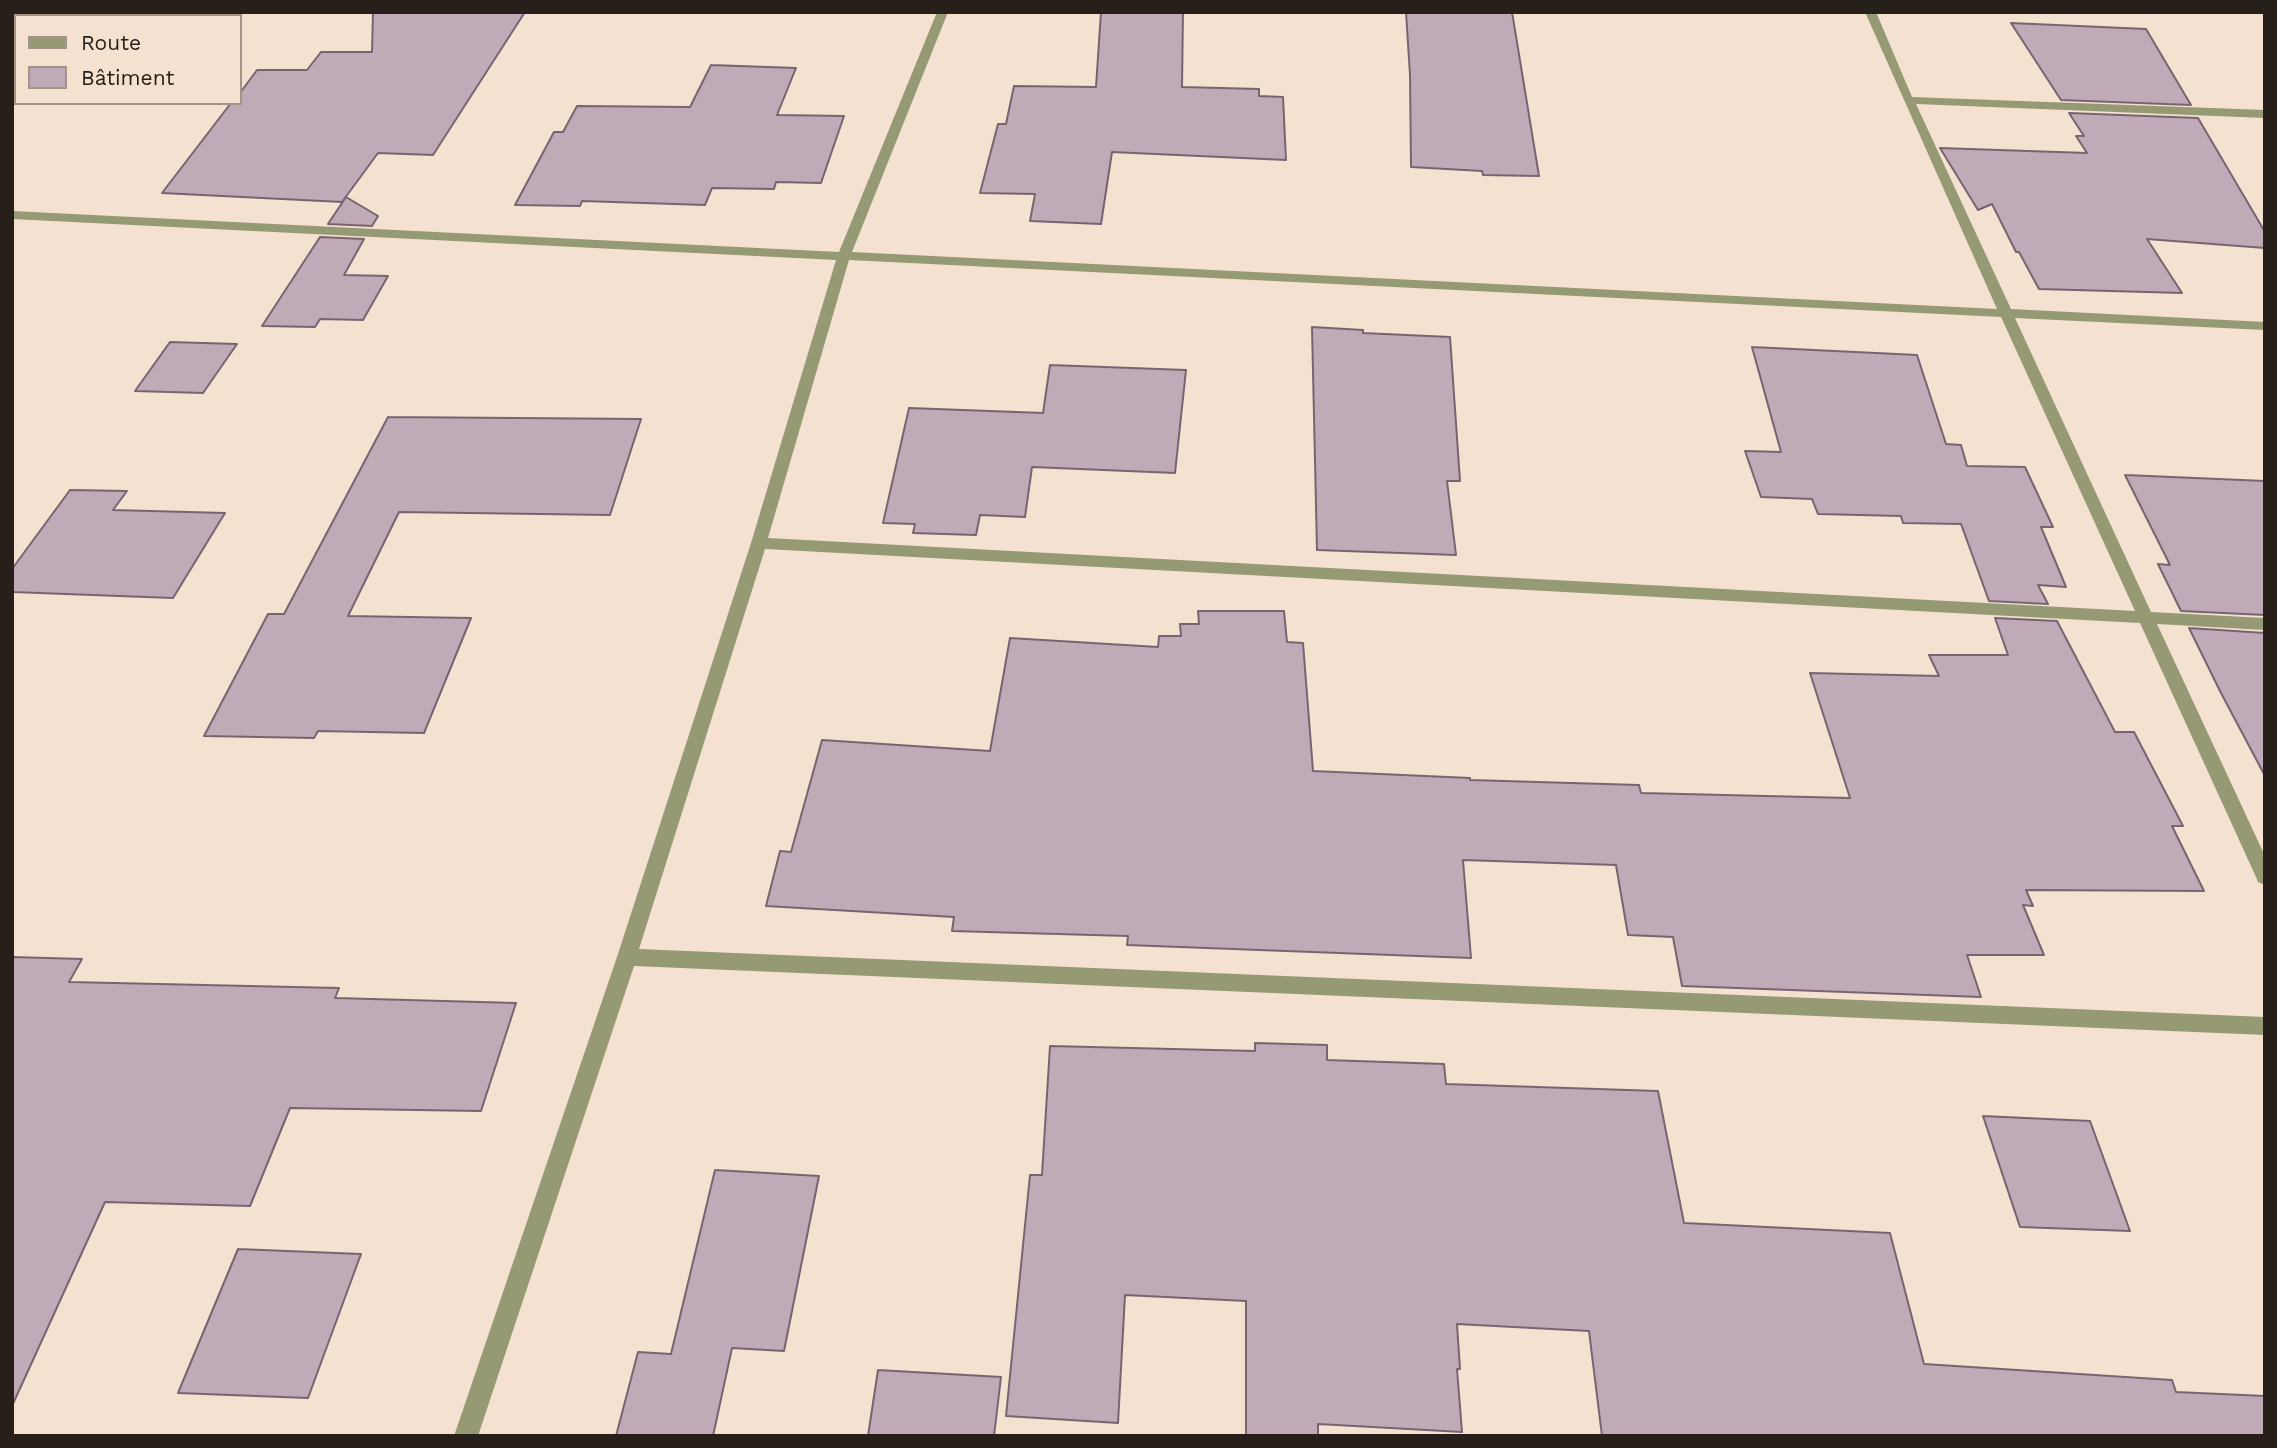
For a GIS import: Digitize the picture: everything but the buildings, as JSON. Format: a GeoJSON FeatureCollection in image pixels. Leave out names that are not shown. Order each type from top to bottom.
{"type":"FeatureCollection","features":[{"type":"Feature","properties":{"kind":"street"},"geometry":{"type":"LineString","coordinates":[[466,1436],[627,957],[759,543],[843,258],[943,12]]}},
{"type":"Feature","properties":{"kind":"street"},"geometry":{"type":"LineString","coordinates":[[1870,12],[2265,877]]}},
{"type":"Feature","properties":{"kind":"street"},"geometry":{"type":"LineString","coordinates":[[1908,100],[2265,114]]}},
{"type":"Feature","properties":{"kind":"street"},"geometry":{"type":"LineString","coordinates":[[12,215],[2265,326]]}},
{"type":"Feature","properties":{"kind":"street"},"geometry":{"type":"LineString","coordinates":[[759,543],[2265,624]]}},
{"type":"Feature","properties":{"kind":"street"},"geometry":{"type":"LineString","coordinates":[[627,957],[2265,1026]]}}]}
